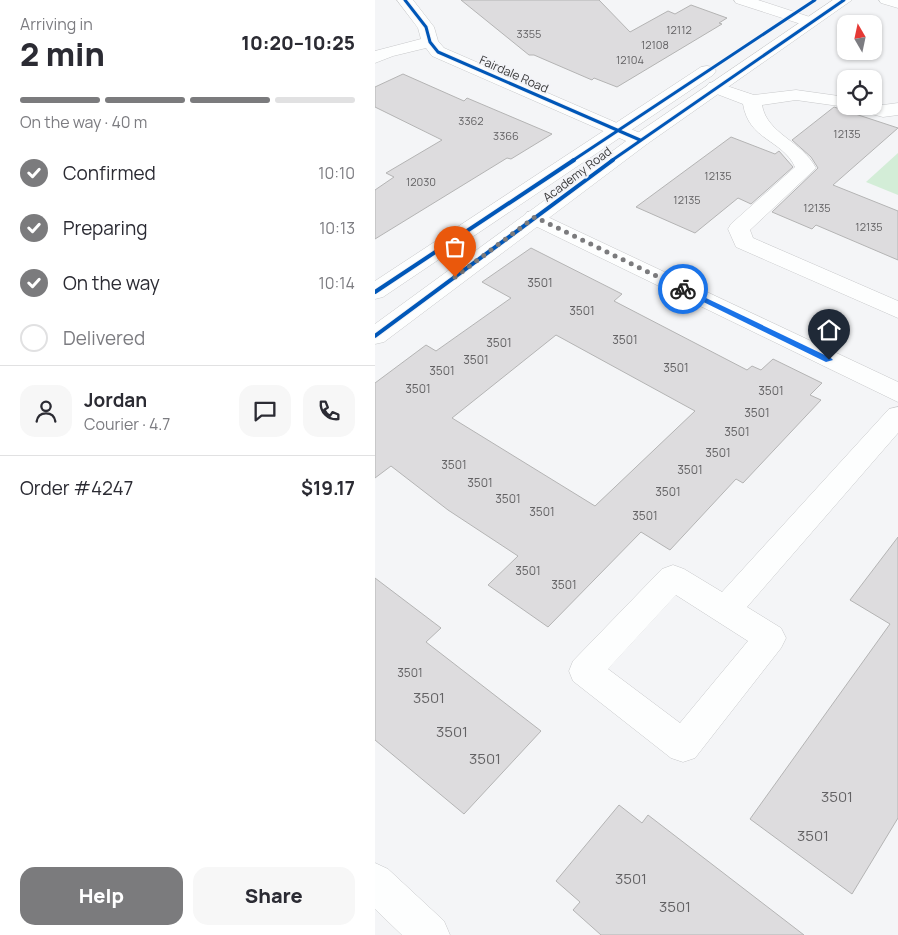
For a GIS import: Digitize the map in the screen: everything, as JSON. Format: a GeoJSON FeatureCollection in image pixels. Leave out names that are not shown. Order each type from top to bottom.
{"type":"FeatureCollection","features":[{"type":"Feature","properties":{"kind":"main road","name":"Fairdale Road"},"geometry":{"type":"LineString","coordinates":[[405,0],[426,27],[430,42],[438,52],[639,140]]}},
{"type":"Feature","properties":{"kind":"main road"},"geometry":{"type":"LineString","coordinates":[[742,0],[810,22]]}},
{"type":"Feature","properties":{"kind":"main road","name":"Academy Road"},"geometry":{"type":"LineString","coordinates":[[375,292],[616,130],[815,0]]}},
{"type":"Feature","properties":{"kind":"main road","name":"Academy Road"},"geometry":{"type":"LineString","coordinates":[[375,336],[639,140],[844,0]]}},
{"type":"Feature","properties":{"kind":"main road"},"geometry":{"type":"LineString","coordinates":[[887,0],[898,3]]}},
{"type":"Feature","properties":{"kind":"main road"},"geometry":{"type":"LineString","coordinates":[[375,58],[387,52],[430,42]]}},
{"type":"Feature","properties":{"kind":"main road"},"geometry":{"type":"LineString","coordinates":[[715,87],[752,101],[796,95],[837,101]]}},
{"type":"Feature","properties":{"kind":"main road"},"geometry":{"type":"LineString","coordinates":[[752,101],[757,122],[779,142],[802,158],[806,168],[739,230],[744,242],[898,310]]}},
{"type":"Feature","properties":{"kind":"main road"},"geometry":{"type":"LineString","coordinates":[[882,112],[898,109]]}},
{"type":"Feature","properties":{"kind":"main road"},"geometry":{"type":"LineString","coordinates":[[535,217],[898,393]]}},
{"type":"Feature","properties":{"kind":"main road"},"geometry":{"type":"LineString","coordinates":[[725,610],[898,416]]}},
{"type":"Feature","properties":{"kind":"main road"},"geometry":{"type":"LineString","coordinates":[[673,578],[725,610],[770,638],[683,746],[585,671],[673,578]]}},
{"type":"Feature","properties":{"kind":"main road"},"geometry":{"type":"LineString","coordinates":[[375,882],[429,935]]}},
{"type":"Feature","properties":{"kind":"green space"},"geometry":{"type":"Polygon","coordinates":[[[898,153],[898,195],[866,182],[898,153]]]}},
{"type":"Feature","properties":{"kind":"building"},"geometry":{"type":"Polygon","coordinates":[[[461,0],[599,0],[630,32],[668,11],[675,14],[691,5],[727,18],[719,23],[722,24],[617,87],[594,78],[592,80],[534,55],[529,55],[461,0]]]}},
{"type":"Feature","properties":{"kind":"building"},"geometry":{"type":"Polygon","coordinates":[[[403,74],[464,101],[467,98],[552,134],[511,159],[507,158],[375,239],[375,190],[394,177],[386,173],[442,140],[375,107],[375,87],[403,74]]]}},
{"type":"Feature","properties":{"kind":"building"},"geometry":{"type":"Polygon","coordinates":[[[834,107],[837,108],[837,115],[858,115],[898,128],[833,185],[898,211],[898,260],[816,225],[812,229],[772,212],[818,168],[811,157],[792,140],[834,107]]]}},
{"type":"Feature","properties":{"kind":"building"},"geometry":{"type":"Polygon","coordinates":[[[731,137],[775,154],[779,151],[793,167],[751,204],[738,198],[695,233],[636,207],[731,137]]]}},
{"type":"Feature","properties":{"kind":"building"},"geometry":{"type":"Polygon","coordinates":[[[531,248],[622,294],[614,301],[747,370],[752,366],[761,370],[773,359],[822,383],[810,395],[821,400],[743,483],[736,479],[670,550],[641,532],[548,627],[488,585],[518,556],[448,510],[391,466],[375,478],[375,383],[426,345],[436,351],[511,298],[482,282],[531,248]],[[556,335],[452,418],[595,506],[695,411],[556,335]]]}},
{"type":"Feature","properties":{"kind":"building"},"geometry":{"type":"Polygon","coordinates":[[[898,537],[898,818],[852,894],[750,819],[890,624],[850,600],[898,537]]]}},
{"type":"Feature","properties":{"kind":"building"},"geometry":{"type":"Polygon","coordinates":[[[375,578],[441,628],[426,642],[541,731],[464,814],[375,740],[375,578]]]}},
{"type":"Feature","properties":{"kind":"building"},"geometry":{"type":"Polygon","coordinates":[[[619,805],[642,823],[648,815],[804,935],[601,935],[573,910],[580,902],[556,881],[619,805]]]}},
{"type":"Feature","properties":{"kind":"cycle path"},"geometry":{"type":"LineString","coordinates":[[405,0],[426,27],[430,42],[438,52],[640,140]]}},
{"type":"Feature","properties":{"kind":"cycle path"},"geometry":{"type":"LineString","coordinates":[[375,292],[815,0]]}},
{"type":"Feature","properties":{"kind":"cycle path"},"geometry":{"type":"LineString","coordinates":[[375,336],[640,140],[844,0]]}},
{"type":"Feature","properties":{"kind":"way so far"},"geometry":{"type":"LineString","coordinates":[[455,277],[535,217],[683,289]]}},
{"type":"Feature","properties":{"kind":"route"},"geometry":{"type":"LineString","coordinates":[[683,289],[829,360]]}}]}
